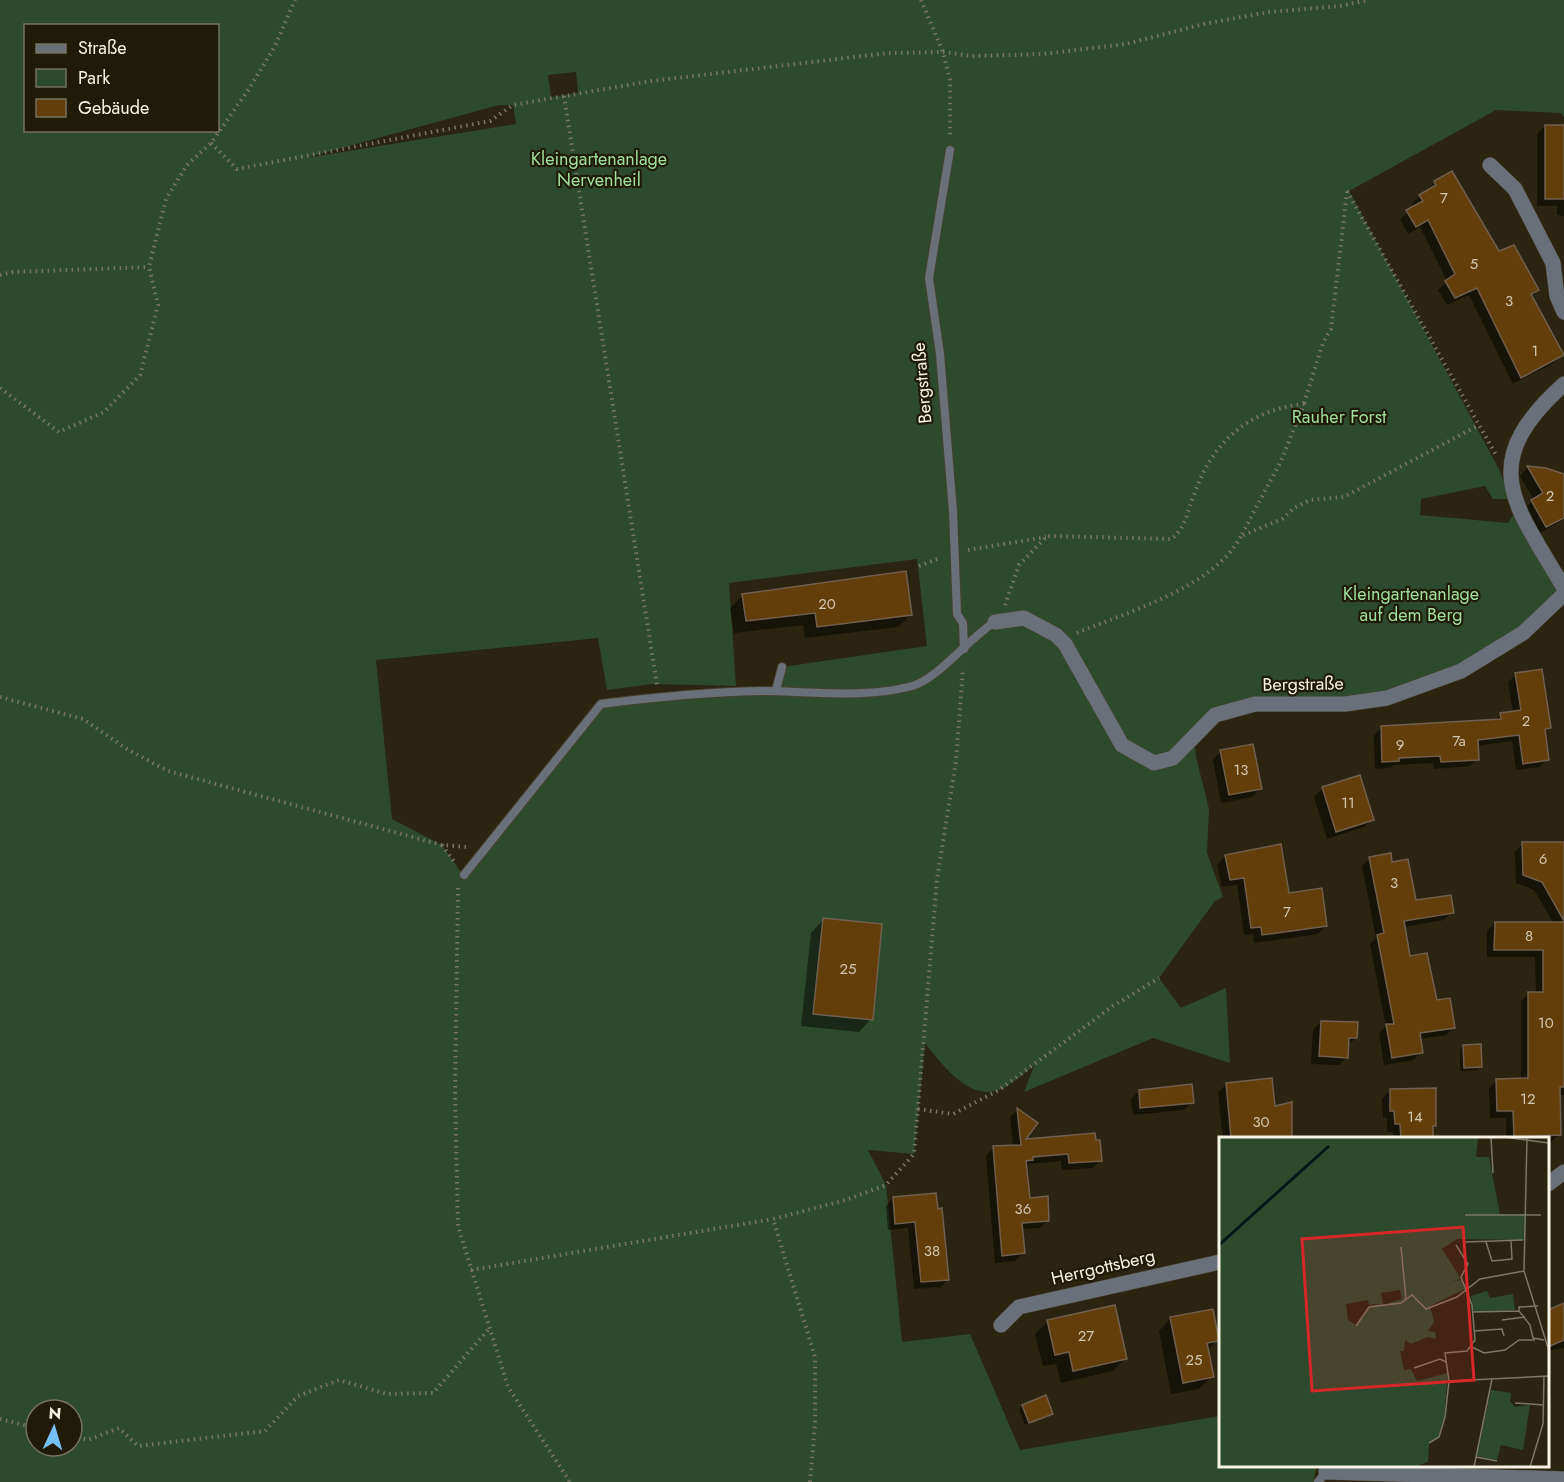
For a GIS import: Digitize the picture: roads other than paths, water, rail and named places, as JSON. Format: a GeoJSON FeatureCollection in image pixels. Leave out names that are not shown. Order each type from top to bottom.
{"type":"FeatureCollection","features":[{"type":"Feature","properties":{"kind":"street"},"geometry":{"type":"LineString","coordinates":[[1490,165],[1515,189],[1553,263],[1557,296],[1564,312]]}},
{"type":"Feature","properties":{"kind":"street"},"geometry":{"type":"LineString","coordinates":[[1564,384],[1529,419],[1514,447],[1510,480],[1517,509],[1564,588]]}},
{"type":"Feature","properties":{"kind":"street","name":"Bergstraße"},"geometry":{"type":"LineString","coordinates":[[995,622],[1024,618],[1060,640],[1122,745],[1155,763],[1173,758],[1215,715],[1255,704],[1345,704],[1387,698],[1461,671],[1523,633],[1564,594]]}},
{"type":"Feature","properties":{"kind":"street"},"geometry":{"type":"LineString","coordinates":[[1549,1183],[1564,1172]]}},
{"type":"Feature","properties":{"kind":"street","name":"Herrgottsberg"},"geometry":{"type":"LineString","coordinates":[[1001,1325],[1019,1307],[1219,1262]]}},
{"type":"Feature","properties":{"kind":"street"},"geometry":{"type":"LineString","coordinates":[[1323,1475],[1564,1479]]}},
{"type":"Feature","properties":{"kind":"lane","name":"Bergstraße"},"geometry":{"type":"LineString","coordinates":[[950,150],[929,278],[940,354],[957,614],[963,623],[964,649]]}},
{"type":"Feature","properties":{"kind":"lane"},"geometry":{"type":"LineString","coordinates":[[464,875],[601,704],[658,695],[776,691],[874,691],[914,686],[964,649],[982,629],[995,622]]}},
{"type":"Feature","properties":{"kind":"lane"},"geometry":{"type":"LineString","coordinates":[[776,691],[782,667]]}},
{"type":"Feature","properties":{"kind":"park label","name":"Kleingartenanlage Nervenheil"},"geometry":{"type":"Point","coordinates":[599,169]}},
{"type":"Feature","properties":{"kind":"park label","name":"Rauher Forst"},"geometry":{"type":"Point","coordinates":[1339,417]}},
{"type":"Feature","properties":{"kind":"park label","name":"Kleingartenanlage auf dem Berg"},"geometry":{"type":"Point","coordinates":[1411,604]}}]}
